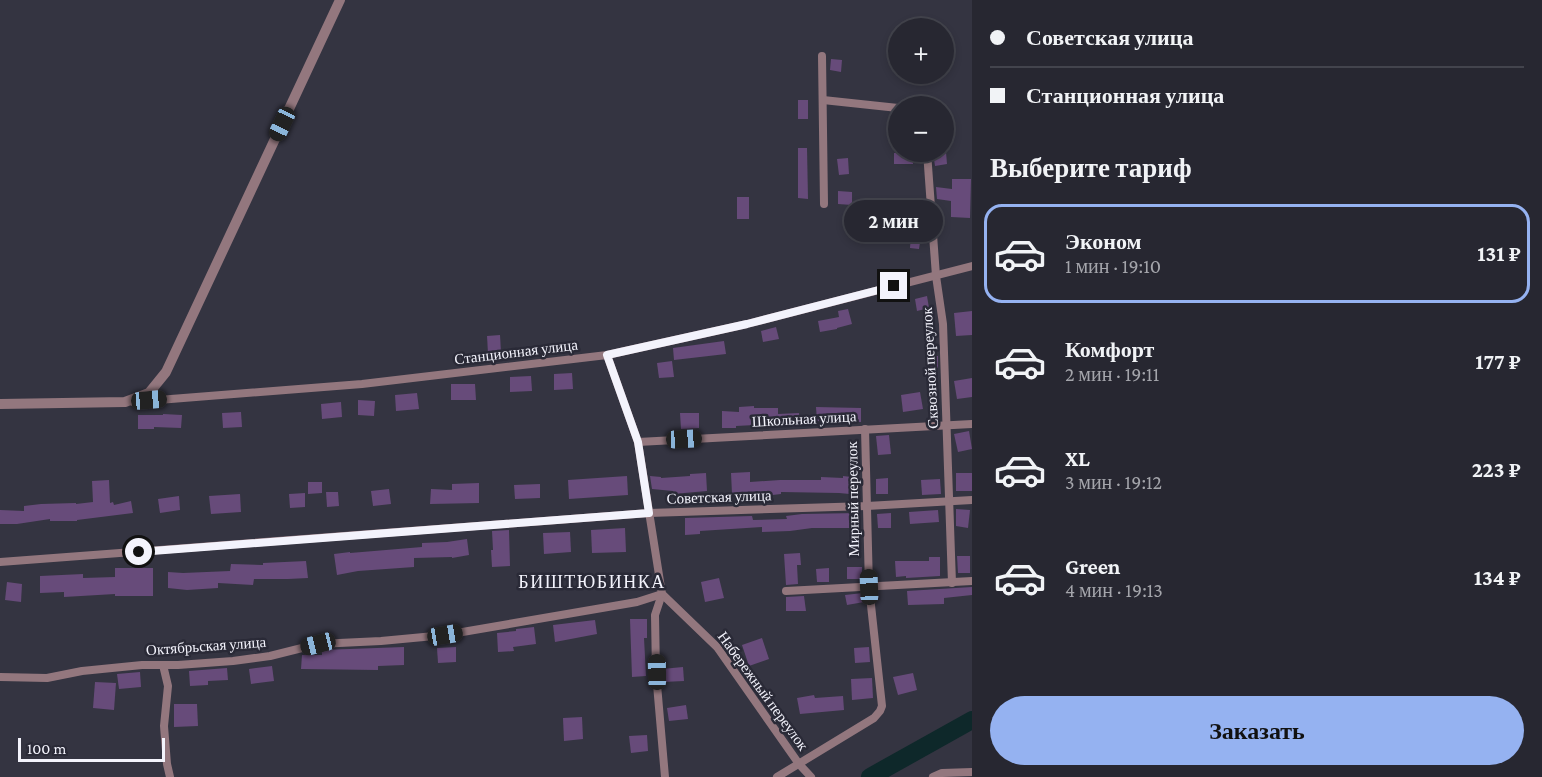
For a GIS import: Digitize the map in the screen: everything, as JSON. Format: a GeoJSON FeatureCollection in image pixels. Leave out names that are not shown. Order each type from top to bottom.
{"type":"FeatureCollection","features":[{"type":"Feature","properties":{"kind":"street"},"geometry":{"type":"LineString","coordinates":[[0,404],[125,402],[150,393],[166,372],[340,0]]}},
{"type":"Feature","properties":{"kind":"street"},"geometry":{"type":"LineString","coordinates":[[822,56],[824,204]]}},
{"type":"Feature","properties":{"kind":"street"},"geometry":{"type":"LineString","coordinates":[[823,100],[888,107]]}},
{"type":"Feature","properties":{"kind":"street","name":"Сквозной переулок"},"geometry":{"type":"LineString","coordinates":[[928,162],[936,276],[944,324],[952,583]]}},
{"type":"Feature","properties":{"kind":"street","name":"Станционная улица"},"geometry":{"type":"LineString","coordinates":[[125,402],[363,384],[607,355],[747,324],[972,267]]}},
{"type":"Feature","properties":{"kind":"street"},"geometry":{"type":"LineString","coordinates":[[607,355],[638,442],[662,594],[655,615],[665,777]]}},
{"type":"Feature","properties":{"kind":"street","name":"Школьная улица"},"geometry":{"type":"LineString","coordinates":[[638,442],[972,424]]}},
{"type":"Feature","properties":{"kind":"street","name":"Мирный переулок"},"geometry":{"type":"LineString","coordinates":[[799,764],[874,718],[880,711],[882,702],[869,587],[865,429]]}},
{"type":"Feature","properties":{"kind":"street","name":"Советская улица"},"geometry":{"type":"LineString","coordinates":[[0,562],[649,513],[972,500]]}},
{"type":"Feature","properties":{"kind":"street"},"geometry":{"type":"LineString","coordinates":[[786,591],[972,581]]}},
{"type":"Feature","properties":{"kind":"street","name":"Октябрьская улица"},"geometry":{"type":"LineString","coordinates":[[0,677],[47,678],[82,671],[142,665],[233,661],[270,656],[318,644],[445,635],[637,602],[662,594]]}},
{"type":"Feature","properties":{"kind":"street","name":"Набережный переулок"},"geometry":{"type":"LineString","coordinates":[[662,594],[717,647],[810,777]]}},
{"type":"Feature","properties":{"kind":"street"},"geometry":{"type":"LineString","coordinates":[[163,665],[168,686],[164,726],[170,777]]}},
{"type":"Feature","properties":{"kind":"street"},"geometry":{"type":"LineString","coordinates":[[777,777],[799,764]]}},
{"type":"Feature","properties":{"kind":"street"},"geometry":{"type":"LineString","coordinates":[[933,777],[942,773],[972,772]]}},
{"type":"Feature","properties":{"kind":"building"},"geometry":{"type":"Polygon","coordinates":[[[831,59],[842,60],[841,72],[830,70],[831,59]]]}},
{"type":"Feature","properties":{"kind":"building"},"geometry":{"type":"Polygon","coordinates":[[[798,100],[808,100],[808,119],[798,119],[798,100]]]}},
{"type":"Feature","properties":{"kind":"building"},"geometry":{"type":"Polygon","coordinates":[[[798,148],[807,148],[808,199],[798,198],[798,148]]]}},
{"type":"Feature","properties":{"kind":"building"},"geometry":{"type":"Polygon","coordinates":[[[848,158],[849,174],[839,175],[837,159],[848,158]]]}},
{"type":"Feature","properties":{"kind":"building"},"geometry":{"type":"Polygon","coordinates":[[[894,162],[913,162],[913,164],[894,164],[894,162]]]}},
{"type":"Feature","properties":{"kind":"building"},"geometry":{"type":"Polygon","coordinates":[[[934,162],[947,162],[947,164],[935,166],[934,162]]]}},
{"type":"Feature","properties":{"kind":"building"},"geometry":{"type":"Polygon","coordinates":[[[952,179],[971,179],[970,218],[951,217],[951,201],[937,199],[936,187],[952,189],[952,179]]]}},
{"type":"Feature","properties":{"kind":"building"},"geometry":{"type":"Polygon","coordinates":[[[838,191],[852,192],[852,205],[838,204],[838,191]]]}},
{"type":"Feature","properties":{"kind":"building"},"geometry":{"type":"Polygon","coordinates":[[[737,197],[749,197],[749,219],[737,219],[737,197]]]}},
{"type":"Feature","properties":{"kind":"building"},"geometry":{"type":"Polygon","coordinates":[[[911,235],[921,236],[919,249],[910,248],[911,235]]]}},
{"type":"Feature","properties":{"kind":"building"},"geometry":{"type":"Polygon","coordinates":[[[927,296],[929,308],[917,311],[915,299],[927,296]]]}},
{"type":"Feature","properties":{"kind":"building"},"geometry":{"type":"Polygon","coordinates":[[[848,309],[852,324],[820,332],[818,321],[839,317],[838,311],[848,309]]]}},
{"type":"Feature","properties":{"kind":"building"},"geometry":{"type":"Polygon","coordinates":[[[972,311],[972,335],[956,336],[954,313],[972,311]]]}},
{"type":"Feature","properties":{"kind":"building"},"geometry":{"type":"Polygon","coordinates":[[[776,327],[779,339],[763,342],[761,331],[776,327]]]}},
{"type":"Feature","properties":{"kind":"building"},"geometry":{"type":"Polygon","coordinates":[[[500,335],[501,352],[488,353],[487,336],[500,335]]]}},
{"type":"Feature","properties":{"kind":"building"},"geometry":{"type":"Polygon","coordinates":[[[724,341],[726,354],[674,360],[673,348],[724,341]]]}},
{"type":"Feature","properties":{"kind":"building"},"geometry":{"type":"Polygon","coordinates":[[[926,356],[938,356],[938,368],[926,368],[926,356]]]}},
{"type":"Feature","properties":{"kind":"building"},"geometry":{"type":"Polygon","coordinates":[[[672,361],[674,377],[659,378],[657,363],[672,361]]]}},
{"type":"Feature","properties":{"kind":"building"},"geometry":{"type":"Polygon","coordinates":[[[572,373],[573,389],[554,390],[554,374],[572,373]]]}},
{"type":"Feature","properties":{"kind":"building"},"geometry":{"type":"Polygon","coordinates":[[[531,376],[532,391],[510,392],[510,377],[531,376]]]}},
{"type":"Feature","properties":{"kind":"building"},"geometry":{"type":"Polygon","coordinates":[[[972,378],[972,397],[957,399],[954,381],[972,378]]]}},
{"type":"Feature","properties":{"kind":"building"},"geometry":{"type":"Polygon","coordinates":[[[451,384],[475,384],[476,400],[451,400],[451,384]]]}},
{"type":"Feature","properties":{"kind":"building"},"geometry":{"type":"Polygon","coordinates":[[[920,392],[923,409],[903,412],[901,395],[920,392]]]}},
{"type":"Feature","properties":{"kind":"building"},"geometry":{"type":"Polygon","coordinates":[[[417,393],[419,409],[396,411],[395,395],[417,393]]]}},
{"type":"Feature","properties":{"kind":"building"},"geometry":{"type":"Polygon","coordinates":[[[358,400],[375,401],[374,416],[358,415],[358,400]]]}},
{"type":"Feature","properties":{"kind":"building"},"geometry":{"type":"Polygon","coordinates":[[[341,402],[342,417],[322,419],[321,404],[341,402]]]}},
{"type":"Feature","properties":{"kind":"building"},"geometry":{"type":"Polygon","coordinates":[[[754,406],[754,408],[778,408],[778,414],[799,413],[800,426],[755,425],[722,428],[722,411],[739,412],[739,407],[754,406]]]}},
{"type":"Feature","properties":{"kind":"building"},"geometry":{"type":"Polygon","coordinates":[[[816,407],[861,408],[861,422],[817,421],[816,407]]]}},
{"type":"Feature","properties":{"kind":"building"},"geometry":{"type":"Polygon","coordinates":[[[241,412],[242,427],[223,428],[222,413],[241,412]]]}},
{"type":"Feature","properties":{"kind":"building"},"geometry":{"type":"Polygon","coordinates":[[[680,413],[699,413],[699,428],[681,429],[680,413]]]}},
{"type":"Feature","properties":{"kind":"building"},"geometry":{"type":"Polygon","coordinates":[[[138,415],[182,415],[181,428],[138,429],[138,415]]]}},
{"type":"Feature","properties":{"kind":"building"},"geometry":{"type":"Polygon","coordinates":[[[969,431],[972,449],[958,452],[954,434],[969,431]]]}},
{"type":"Feature","properties":{"kind":"building"},"geometry":{"type":"Polygon","coordinates":[[[889,435],[891,454],[878,455],[876,436],[889,435]]]}},
{"type":"Feature","properties":{"kind":"building"},"geometry":{"type":"Polygon","coordinates":[[[750,472],[750,482],[821,480],[821,477],[843,478],[843,476],[860,478],[860,495],[781,492],[781,494],[764,496],[764,494],[732,494],[731,473],[750,472]]]}},
{"type":"Feature","properties":{"kind":"building"},"geometry":{"type":"Polygon","coordinates":[[[706,473],[707,491],[673,494],[673,491],[652,489],[650,476],[661,478],[706,473]]]}},
{"type":"Feature","properties":{"kind":"building"},"geometry":{"type":"Polygon","coordinates":[[[956,473],[972,473],[972,491],[956,491],[956,473]]]}},
{"type":"Feature","properties":{"kind":"building"},"geometry":{"type":"Polygon","coordinates":[[[627,476],[628,495],[569,499],[568,480],[627,476]]]}},
{"type":"Feature","properties":{"kind":"building"},"geometry":{"type":"Polygon","coordinates":[[[888,478],[888,494],[876,494],[876,479],[888,478]]]}},
{"type":"Feature","properties":{"kind":"building"},"geometry":{"type":"Polygon","coordinates":[[[940,479],[941,494],[922,495],[921,480],[940,479]]]}},
{"type":"Feature","properties":{"kind":"building"},"geometry":{"type":"Polygon","coordinates":[[[109,480],[110,503],[113,502],[114,505],[131,501],[133,513],[77,521],[50,521],[50,519],[0,524],[0,510],[24,511],[24,506],[93,502],[92,481],[109,480]]]}},
{"type":"Feature","properties":{"kind":"building"},"geometry":{"type":"Polygon","coordinates":[[[308,482],[322,482],[322,493],[308,494],[308,482]]]}},
{"type":"Feature","properties":{"kind":"building"},"geometry":{"type":"Polygon","coordinates":[[[479,483],[479,503],[430,504],[431,489],[452,490],[452,484],[479,483]]]}},
{"type":"Feature","properties":{"kind":"building"},"geometry":{"type":"Polygon","coordinates":[[[540,484],[540,498],[515,499],[514,485],[540,484]]]}},
{"type":"Feature","properties":{"kind":"building"},"geometry":{"type":"Polygon","coordinates":[[[389,489],[391,504],[373,506],[371,491],[389,489]]]}},
{"type":"Feature","properties":{"kind":"building"},"geometry":{"type":"Polygon","coordinates":[[[326,492],[338,492],[339,506],[327,507],[326,492]]]}},
{"type":"Feature","properties":{"kind":"building"},"geometry":{"type":"Polygon","coordinates":[[[305,493],[305,507],[290,508],[289,494],[305,493]]]}},
{"type":"Feature","properties":{"kind":"building"},"geometry":{"type":"Polygon","coordinates":[[[240,494],[241,512],[211,514],[209,496],[240,494]]]}},
{"type":"Feature","properties":{"kind":"building"},"geometry":{"type":"Polygon","coordinates":[[[179,496],[180,510],[160,513],[158,499],[179,496]]]}},
{"type":"Feature","properties":{"kind":"building"},"geometry":{"type":"Polygon","coordinates":[[[956,509],[970,510],[968,528],[956,526],[956,509]]]}},
{"type":"Feature","properties":{"kind":"building"},"geometry":{"type":"Polygon","coordinates":[[[938,510],[939,522],[910,524],[909,512],[938,510]]]}},
{"type":"Feature","properties":{"kind":"building"},"geometry":{"type":"Polygon","coordinates":[[[859,513],[860,528],[812,528],[762,532],[762,527],[700,531],[700,534],[685,535],[685,518],[752,516],[753,520],[787,519],[786,516],[802,514],[859,513]]]}},
{"type":"Feature","properties":{"kind":"building"},"geometry":{"type":"Polygon","coordinates":[[[891,513],[891,528],[878,528],[877,514],[891,513]]]}},
{"type":"Feature","properties":{"kind":"building"},"geometry":{"type":"Polygon","coordinates":[[[625,528],[626,552],[592,553],[591,530],[625,528]]]}},
{"type":"Feature","properties":{"kind":"building"},"geometry":{"type":"Polygon","coordinates":[[[509,530],[510,566],[492,567],[492,531],[509,530]]]}},
{"type":"Feature","properties":{"kind":"building"},"geometry":{"type":"Polygon","coordinates":[[[570,532],[571,552],[544,554],[543,533],[570,532]]]}},
{"type":"Feature","properties":{"kind":"building"},"geometry":{"type":"Polygon","coordinates":[[[467,539],[469,555],[452,558],[414,558],[414,567],[358,571],[337,575],[334,554],[422,547],[422,543],[467,539]]]}},
{"type":"Feature","properties":{"kind":"building"},"geometry":{"type":"Polygon","coordinates":[[[800,553],[801,565],[797,565],[798,584],[786,585],[784,554],[800,553]]]}},
{"type":"Feature","properties":{"kind":"building"},"geometry":{"type":"Polygon","coordinates":[[[957,556],[970,556],[970,573],[958,573],[957,556]]]}},
{"type":"Feature","properties":{"kind":"building"},"geometry":{"type":"Polygon","coordinates":[[[929,557],[940,557],[940,576],[896,577],[895,561],[929,561],[929,557]]]}},
{"type":"Feature","properties":{"kind":"building"},"geometry":{"type":"Polygon","coordinates":[[[306,561],[308,578],[254,579],[253,585],[218,583],[218,588],[187,590],[168,588],[168,572],[230,571],[231,564],[263,565],[263,563],[306,561]]]}},
{"type":"Feature","properties":{"kind":"building"},"geometry":{"type":"Polygon","coordinates":[[[847,567],[862,567],[862,579],[847,579],[847,567]]]}},
{"type":"Feature","properties":{"kind":"building"},"geometry":{"type":"Polygon","coordinates":[[[115,568],[153,568],[153,596],[115,596],[115,594],[64,597],[64,592],[40,593],[40,576],[83,574],[83,578],[115,577],[115,568]]]}},
{"type":"Feature","properties":{"kind":"building"},"geometry":{"type":"Polygon","coordinates":[[[829,568],[829,582],[817,582],[816,569],[829,568]]]}},
{"type":"Feature","properties":{"kind":"building"},"geometry":{"type":"Polygon","coordinates":[[[719,578],[724,598],[705,602],[701,582],[719,578]]]}},
{"type":"Feature","properties":{"kind":"building"},"geometry":{"type":"Polygon","coordinates":[[[7,582],[22,584],[21,602],[5,600],[7,582]]]}},
{"type":"Feature","properties":{"kind":"building"},"geometry":{"type":"Polygon","coordinates":[[[972,587],[972,595],[944,598],[944,604],[908,605],[907,591],[972,587]]]}},
{"type":"Feature","properties":{"kind":"building"},"geometry":{"type":"Polygon","coordinates":[[[863,593],[864,602],[847,605],[845,595],[863,593]]]}},
{"type":"Feature","properties":{"kind":"building"},"geometry":{"type":"Polygon","coordinates":[[[804,596],[806,611],[786,611],[786,597],[804,596]]]}},
{"type":"Feature","properties":{"kind":"building"},"geometry":{"type":"Polygon","coordinates":[[[630,619],[647,619],[647,638],[644,638],[646,676],[632,677],[630,619]]]}},
{"type":"Feature","properties":{"kind":"building"},"geometry":{"type":"Polygon","coordinates":[[[595,620],[597,634],[555,642],[553,625],[595,620]]]}},
{"type":"Feature","properties":{"kind":"building"},"geometry":{"type":"Polygon","coordinates":[[[534,627],[536,644],[513,647],[514,651],[498,652],[497,633],[534,627]]]}},
{"type":"Feature","properties":{"kind":"building"},"geometry":{"type":"Polygon","coordinates":[[[762,638],[769,659],[749,666],[742,645],[762,638]]]}},
{"type":"Feature","properties":{"kind":"building"},"geometry":{"type":"Polygon","coordinates":[[[404,647],[404,665],[378,666],[378,670],[301,669],[302,655],[322,655],[322,650],[404,647]]]}},
{"type":"Feature","properties":{"kind":"building"},"geometry":{"type":"Polygon","coordinates":[[[456,647],[456,662],[438,663],[437,648],[456,647]]]}},
{"type":"Feature","properties":{"kind":"building"},"geometry":{"type":"Polygon","coordinates":[[[869,647],[870,662],[855,663],[854,648],[869,647]]]}},
{"type":"Feature","properties":{"kind":"building"},"geometry":{"type":"Polygon","coordinates":[[[272,666],[274,681],[251,684],[249,669],[272,666]]]}},
{"type":"Feature","properties":{"kind":"building"},"geometry":{"type":"Polygon","coordinates":[[[683,667],[684,681],[663,682],[662,669],[683,667]]]}},
{"type":"Feature","properties":{"kind":"building"},"geometry":{"type":"Polygon","coordinates":[[[227,668],[228,680],[208,681],[208,685],[190,686],[189,671],[227,668]]]}},
{"type":"Feature","properties":{"kind":"building"},"geometry":{"type":"Polygon","coordinates":[[[140,672],[141,687],[119,689],[117,674],[140,672]]]}},
{"type":"Feature","properties":{"kind":"building"},"geometry":{"type":"Polygon","coordinates":[[[913,673],[917,690],[898,695],[893,677],[913,673]]]}},
{"type":"Feature","properties":{"kind":"building"},"geometry":{"type":"Polygon","coordinates":[[[872,678],[873,698],[852,700],[851,679],[872,678]]]}},
{"type":"Feature","properties":{"kind":"building"},"geometry":{"type":"Polygon","coordinates":[[[95,682],[116,683],[114,710],[93,708],[95,682]]]}},
{"type":"Feature","properties":{"kind":"building"},"geometry":{"type":"Polygon","coordinates":[[[814,695],[815,698],[843,696],[844,710],[800,714],[797,698],[814,695]]]}},
{"type":"Feature","properties":{"kind":"building"},"geometry":{"type":"Polygon","coordinates":[[[174,704],[197,704],[198,726],[174,727],[174,704]]]}},
{"type":"Feature","properties":{"kind":"building"},"geometry":{"type":"Polygon","coordinates":[[[686,705],[688,719],[669,721],[667,708],[686,705]]]}},
{"type":"Feature","properties":{"kind":"building"},"geometry":{"type":"Polygon","coordinates":[[[582,717],[583,739],[564,741],[563,718],[582,717]]]}},
{"type":"Feature","properties":{"kind":"building"},"geometry":{"type":"Polygon","coordinates":[[[647,735],[648,751],[631,753],[629,736],[647,735]]]}},
{"type":"Feature","properties":{"kind":"waterway"},"geometry":{"type":"LineString","coordinates":[[870,777],[972,720]]}},
{"type":"Feature","properties":{"kind":"district","name":"БИШТЮБИНКА"},"geometry":{"type":"Point","coordinates":[592,582]}},
{"type":"Feature","properties":{"kind":"route"},"geometry":{"type":"LineString","coordinates":[[139,552],[649,513],[638,442],[607,355],[747,324],[894,286]]}}]}
